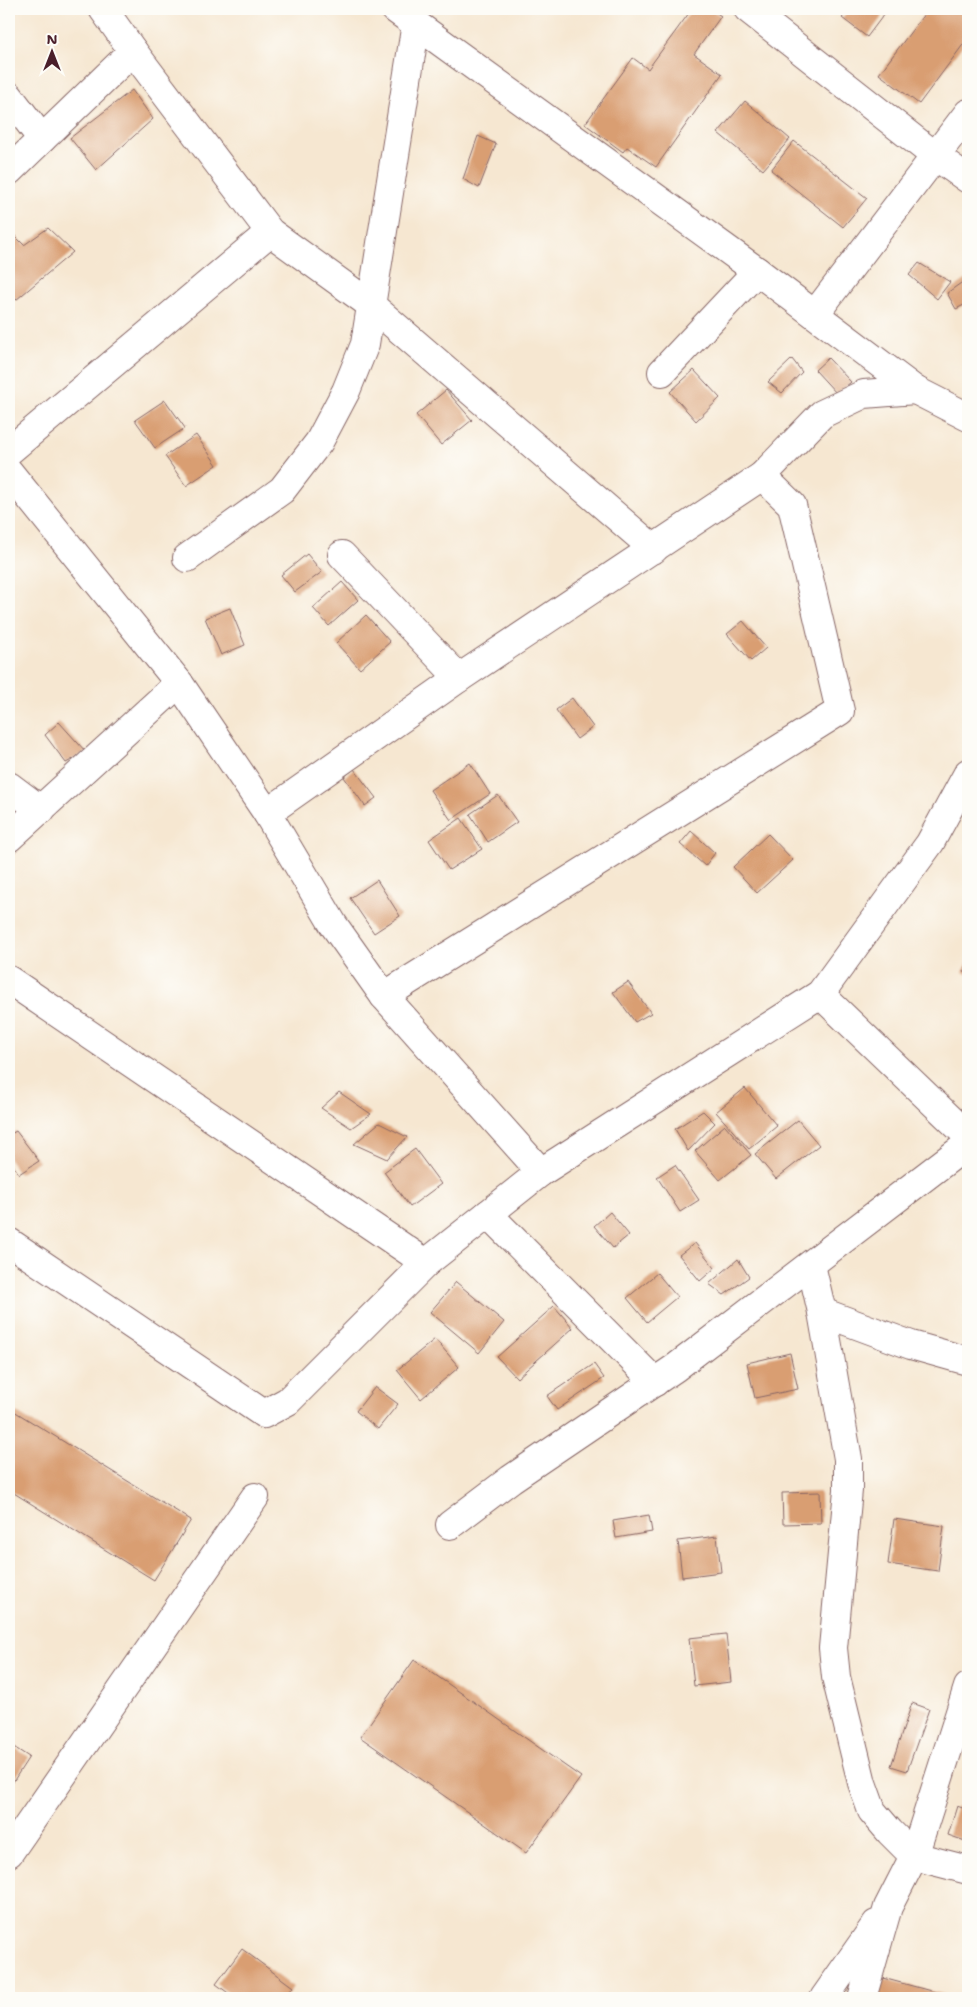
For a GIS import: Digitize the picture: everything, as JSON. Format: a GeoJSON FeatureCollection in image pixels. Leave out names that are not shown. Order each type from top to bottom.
{"type":"FeatureCollection","features":[{"type":"Feature","properties":{"kind":"street"},"geometry":{"type":"LineString","coordinates":[[103,9],[270,232],[371,305],[654,549]]}},
{"type":"Feature","properties":{"kind":"street"},"geometry":{"type":"LineString","coordinates":[[748,9],[934,155],[968,179]]}},
{"type":"Feature","properties":{"kind":"street"},"geometry":{"type":"LineString","coordinates":[[187,558],[282,490],[318,442],[346,391],[365,344],[406,16],[758,271],[915,390],[968,417]]}},
{"type":"Feature","properties":{"kind":"street"},"geometry":{"type":"LineString","coordinates":[[9,171],[133,51]]}},
{"type":"Feature","properties":{"kind":"street"},"geometry":{"type":"LineString","coordinates":[[9,96],[42,139]]}},
{"type":"Feature","properties":{"kind":"street"},"geometry":{"type":"LineString","coordinates":[[815,314],[934,155],[968,113]]}},
{"type":"Feature","properties":{"kind":"street"},"geometry":{"type":"LineString","coordinates":[[9,451],[270,232]]}},
{"type":"Feature","properties":{"kind":"street"},"geometry":{"type":"LineString","coordinates":[[662,372],[758,271]]}},
{"type":"Feature","properties":{"kind":"street"},"geometry":{"type":"LineString","coordinates":[[267,813],[459,678],[762,476],[822,414],[864,394],[915,390]]}},
{"type":"Feature","properties":{"kind":"street"},"geometry":{"type":"LineString","coordinates":[[384,996],[840,711],[792,506],[762,476]]}},
{"type":"Feature","properties":{"kind":"street"},"geometry":{"type":"LineString","coordinates":[[13,490],[179,683],[267,813],[333,924],[384,996],[541,1172]]}},
{"type":"Feature","properties":{"kind":"street"},"geometry":{"type":"LineString","coordinates":[[342,555],[459,678]]}},
{"type":"Feature","properties":{"kind":"street"},"geometry":{"type":"LineString","coordinates":[[9,838],[179,683]]}},
{"type":"Feature","properties":{"kind":"street"},"geometry":{"type":"LineString","coordinates":[[9,1242],[264,1414],[288,1401],[426,1264],[541,1172],[820,994],[930,843],[968,773]]}},
{"type":"Feature","properties":{"kind":"street"},"geometry":{"type":"LineString","coordinates":[[9,786],[41,810]]}},
{"type":"Feature","properties":{"kind":"street"},"geometry":{"type":"LineString","coordinates":[[9,980],[426,1264]]}},
{"type":"Feature","properties":{"kind":"street"},"geometry":{"type":"LineString","coordinates":[[820,994],[968,1136]]}},
{"type":"Feature","properties":{"kind":"street"},"geometry":{"type":"LineString","coordinates":[[450,1525],[511,1479],[655,1382],[811,1266],[968,1144]]}},
{"type":"Feature","properties":{"kind":"street"},"geometry":{"type":"LineString","coordinates":[[488,1214],[655,1382]]}},
{"type":"Feature","properties":{"kind":"street"},"geometry":{"type":"LineString","coordinates":[[811,1266],[822,1312],[848,1459],[848,1490],[834,1648],[836,1677],[862,1783],[872,1812],[914,1856],[968,1870]]}},
{"type":"Feature","properties":{"kind":"street"},"geometry":{"type":"LineString","coordinates":[[822,1312],[911,1345],[968,1360]]}},
{"type":"Feature","properties":{"kind":"street"},"geometry":{"type":"LineString","coordinates":[[9,1854],[255,1497]]}},
{"type":"Feature","properties":{"kind":"street"},"geometry":{"type":"LineString","coordinates":[[824,1998],[888,1907],[914,1856],[968,1687]]}},
{"type":"Feature","properties":{"kind":"street"},"geometry":{"type":"LineString","coordinates":[[862,1998],[888,1907]]}},
{"type":"Feature","properties":{"kind":"building"},"geometry":{"type":"Polygon","coordinates":[[[692,9],[711,9],[721,16],[694,54],[722,74],[656,167],[627,147],[623,152],[585,124],[633,58],[648,69],[692,9]]]}},
{"type":"Feature","properties":{"kind":"building"},"geometry":{"type":"Polygon","coordinates":[[[850,9],[888,9],[867,37],[842,18],[850,9]]]}},
{"type":"Feature","properties":{"kind":"building"},"geometry":{"type":"Polygon","coordinates":[[[928,9],[968,9],[968,38],[919,104],[879,74],[928,9]]]}},
{"type":"Feature","properties":{"kind":"building"},"geometry":{"type":"Polygon","coordinates":[[[132,90],[153,119],[96,170],[70,138],[132,90]]]}},
{"type":"Feature","properties":{"kind":"building"},"geometry":{"type":"Polygon","coordinates":[[[745,101],[790,139],[763,170],[718,133],[745,101]]]}},
{"type":"Feature","properties":{"kind":"building"},"geometry":{"type":"Polygon","coordinates":[[[478,136],[496,144],[479,188],[463,179],[478,136]]]}},
{"type":"Feature","properties":{"kind":"building"},"geometry":{"type":"Polygon","coordinates":[[[794,141],[867,198],[843,227],[771,170],[794,141]]]}},
{"type":"Feature","properties":{"kind":"building"},"geometry":{"type":"Polygon","coordinates":[[[48,228],[73,252],[16,300],[9,292],[9,230],[24,245],[48,228]]]}},
{"type":"Feature","properties":{"kind":"building"},"geometry":{"type":"Polygon","coordinates":[[[919,263],[950,282],[937,299],[909,275],[919,263]]]}},
{"type":"Feature","properties":{"kind":"building"},"geometry":{"type":"Polygon","coordinates":[[[968,278],[968,303],[956,309],[947,293],[968,278]]]}},
{"type":"Feature","properties":{"kind":"building"},"geometry":{"type":"Polygon","coordinates":[[[828,358],[851,382],[837,394],[815,370],[828,358]]]}},
{"type":"Feature","properties":{"kind":"building"},"geometry":{"type":"Polygon","coordinates":[[[792,359],[802,372],[782,393],[768,382],[792,359]]]}},
{"type":"Feature","properties":{"kind":"building"},"geometry":{"type":"Polygon","coordinates":[[[694,370],[720,398],[696,421],[670,392],[694,370]]]}},
{"type":"Feature","properties":{"kind":"building"},"geometry":{"type":"Polygon","coordinates":[[[446,390],[472,420],[441,445],[416,415],[446,390]]]}},
{"type":"Feature","properties":{"kind":"building"},"geometry":{"type":"Polygon","coordinates":[[[165,400],[185,428],[155,448],[135,420],[165,400]]]}},
{"type":"Feature","properties":{"kind":"building"},"geometry":{"type":"Polygon","coordinates":[[[196,435],[217,465],[186,486],[165,456],[196,435]]]}},
{"type":"Feature","properties":{"kind":"building"},"geometry":{"type":"Polygon","coordinates":[[[307,554],[322,572],[295,592],[281,575],[307,554]]]}},
{"type":"Feature","properties":{"kind":"building"},"geometry":{"type":"Polygon","coordinates":[[[342,582],[358,600],[329,626],[313,608],[342,582]]]}},
{"type":"Feature","properties":{"kind":"building"},"geometry":{"type":"Polygon","coordinates":[[[230,608],[245,645],[221,655],[205,618],[230,608]]]}},
{"type":"Feature","properties":{"kind":"building"},"geometry":{"type":"Polygon","coordinates":[[[366,615],[390,642],[360,669],[336,643],[366,615]]]}},
{"type":"Feature","properties":{"kind":"building"},"geometry":{"type":"Polygon","coordinates":[[[743,621],[766,648],[751,661],[727,634],[743,621]]]}},
{"type":"Feature","properties":{"kind":"building"},"geometry":{"type":"Polygon","coordinates":[[[572,698],[593,727],[577,739],[556,710],[572,698]]]}},
{"type":"Feature","properties":{"kind":"building"},"geometry":{"type":"Polygon","coordinates":[[[59,722],[86,752],[66,763],[45,735],[59,722]]]}},
{"type":"Feature","properties":{"kind":"building"},"geometry":{"type":"Polygon","coordinates":[[[470,763],[490,794],[451,820],[430,790],[470,763]]]}},
{"type":"Feature","properties":{"kind":"building"},"geometry":{"type":"Polygon","coordinates":[[[354,769],[376,798],[365,806],[344,777],[354,769]]]}},
{"type":"Feature","properties":{"kind":"building"},"geometry":{"type":"Polygon","coordinates":[[[498,795],[517,822],[488,842],[470,814],[498,795]]]}},
{"type":"Feature","properties":{"kind":"building"},"geometry":{"type":"Polygon","coordinates":[[[461,818],[482,849],[449,870],[429,840],[461,818]]]}},
{"type":"Feature","properties":{"kind":"building"},"geometry":{"type":"Polygon","coordinates":[[[691,831],[715,853],[705,866],[680,844],[691,831]]]}},
{"type":"Feature","properties":{"kind":"building"},"geometry":{"type":"Polygon","coordinates":[[[768,834],[793,860],[757,893],[733,867],[768,834]]]}},
{"type":"Feature","properties":{"kind":"building"},"geometry":{"type":"Polygon","coordinates":[[[377,880],[400,916],[374,933],[350,898],[377,880]]]}},
{"type":"Feature","properties":{"kind":"building"},"geometry":{"type":"Polygon","coordinates":[[[968,962],[968,975],[963,972],[968,962]]]}},
{"type":"Feature","properties":{"kind":"building"},"geometry":{"type":"Polygon","coordinates":[[[628,982],[651,1013],[635,1022],[613,992],[628,982]]]}},
{"type":"Feature","properties":{"kind":"building"},"geometry":{"type":"Polygon","coordinates":[[[745,1088],[777,1126],[749,1149],[716,1112],[745,1088]]]}},
{"type":"Feature","properties":{"kind":"building"},"geometry":{"type":"Polygon","coordinates":[[[339,1092],[371,1114],[351,1128],[321,1108],[339,1092]]]}},
{"type":"Feature","properties":{"kind":"building"},"geometry":{"type":"Polygon","coordinates":[[[703,1111],[715,1123],[688,1151],[675,1129],[703,1111]]]}},
{"type":"Feature","properties":{"kind":"building"},"geometry":{"type":"Polygon","coordinates":[[[798,1120],[819,1145],[776,1179],[755,1154],[798,1120]]]}},
{"type":"Feature","properties":{"kind":"building"},"geometry":{"type":"Polygon","coordinates":[[[379,1123],[407,1137],[387,1159],[354,1144],[379,1123]]]}},
{"type":"Feature","properties":{"kind":"building"},"geometry":{"type":"Polygon","coordinates":[[[725,1125],[751,1155],[720,1180],[695,1151],[725,1125]]]}},
{"type":"Feature","properties":{"kind":"building"},"geometry":{"type":"Polygon","coordinates":[[[16,1131],[39,1161],[19,1174],[9,1159],[9,1135],[16,1131]]]}},
{"type":"Feature","properties":{"kind":"building"},"geometry":{"type":"Polygon","coordinates":[[[415,1149],[441,1184],[410,1207],[384,1172],[415,1149]]]}},
{"type":"Feature","properties":{"kind":"building"},"geometry":{"type":"Polygon","coordinates":[[[675,1165],[699,1200],[680,1212],[657,1177],[675,1165]]]}},
{"type":"Feature","properties":{"kind":"building"},"geometry":{"type":"Polygon","coordinates":[[[610,1212],[629,1235],[613,1248],[594,1226],[610,1212]]]}},
{"type":"Feature","properties":{"kind":"building"},"geometry":{"type":"Polygon","coordinates":[[[695,1243],[715,1268],[700,1281],[679,1255],[695,1243]]]}},
{"type":"Feature","properties":{"kind":"building"},"geometry":{"type":"Polygon","coordinates":[[[738,1259],[749,1277],[724,1295],[709,1284],[738,1259]]]}},
{"type":"Feature","properties":{"kind":"building"},"geometry":{"type":"Polygon","coordinates":[[[657,1273],[677,1297],[647,1322],[627,1298],[657,1273]]]}},
{"type":"Feature","properties":{"kind":"building"},"geometry":{"type":"Polygon","coordinates":[[[456,1282],[504,1322],[479,1353],[430,1312],[456,1282]]]}},
{"type":"Feature","properties":{"kind":"building"},"geometry":{"type":"Polygon","coordinates":[[[554,1306],[573,1328],[517,1378],[497,1357],[554,1306]]]}},
{"type":"Feature","properties":{"kind":"building"},"geometry":{"type":"Polygon","coordinates":[[[435,1339],[459,1367],[421,1399],[397,1370],[435,1339]]]}},
{"type":"Feature","properties":{"kind":"building"},"geometry":{"type":"Polygon","coordinates":[[[790,1353],[798,1389],[755,1398],[747,1363],[790,1353]]]}},
{"type":"Feature","properties":{"kind":"building"},"geometry":{"type":"Polygon","coordinates":[[[594,1364],[604,1378],[557,1410],[547,1396],[594,1364]]]}},
{"type":"Feature","properties":{"kind":"building"},"geometry":{"type":"Polygon","coordinates":[[[375,1387],[398,1404],[378,1429],[356,1411],[375,1387]]]}},
{"type":"Feature","properties":{"kind":"building"},"geometry":{"type":"Polygon","coordinates":[[[9,1408],[191,1520],[154,1580],[9,1490],[9,1408]]]}},
{"type":"Feature","properties":{"kind":"building"},"geometry":{"type":"Polygon","coordinates":[[[820,1492],[821,1523],[783,1524],[782,1493],[820,1492]]]}},
{"type":"Feature","properties":{"kind":"building"},"geometry":{"type":"Polygon","coordinates":[[[649,1515],[652,1532],[616,1538],[613,1521],[649,1515]]]}},
{"type":"Feature","properties":{"kind":"building"},"geometry":{"type":"Polygon","coordinates":[[[894,1519],[944,1526],[938,1571],[888,1564],[894,1519]]]}},
{"type":"Feature","properties":{"kind":"building"},"geometry":{"type":"Polygon","coordinates":[[[717,1536],[721,1572],[682,1577],[678,1541],[717,1536]]]}},
{"type":"Feature","properties":{"kind":"building"},"geometry":{"type":"Polygon","coordinates":[[[726,1634],[731,1682],[694,1686],[689,1638],[726,1634]]]}},
{"type":"Feature","properties":{"kind":"building"},"geometry":{"type":"Polygon","coordinates":[[[414,1660],[581,1777],[526,1853],[360,1737],[414,1660]]]}},
{"type":"Feature","properties":{"kind":"building"},"geometry":{"type":"Polygon","coordinates":[[[912,1703],[929,1709],[907,1771],[891,1766],[912,1703]]]}},
{"type":"Feature","properties":{"kind":"building"},"geometry":{"type":"Polygon","coordinates":[[[9,1744],[29,1757],[9,1788],[9,1744]]]}},
{"type":"Feature","properties":{"kind":"building"},"geometry":{"type":"Polygon","coordinates":[[[957,1806],[968,1810],[968,1842],[948,1835],[957,1806]]]}},
{"type":"Feature","properties":{"kind":"building"},"geometry":{"type":"Polygon","coordinates":[[[242,1949],[293,1987],[285,1998],[235,1998],[216,1984],[242,1949]]]}},
{"type":"Feature","properties":{"kind":"building"},"geometry":{"type":"Polygon","coordinates":[[[879,1977],[957,1998],[876,1998],[879,1977]]]}}]}
